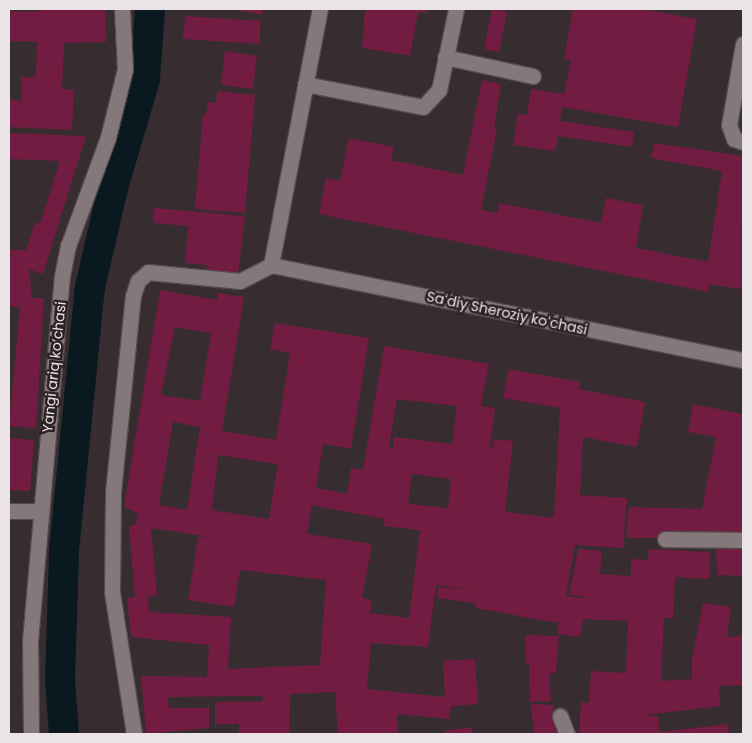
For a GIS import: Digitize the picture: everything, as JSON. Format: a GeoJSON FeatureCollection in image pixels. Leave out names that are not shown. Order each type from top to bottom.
{"type":"FeatureCollection","features":[{"type":"Feature","properties":{"kind":"street","name":"Yangi ariq ko‘chasi"},"geometry":{"type":"LineString","coordinates":[[31,734],[30,641],[62,276],[68,246],[108,136],[125,69],[122,9]]}},
{"type":"Feature","properties":{"kind":"street"},"geometry":{"type":"LineString","coordinates":[[134,734],[112,592],[113,492],[133,296],[138,281],[148,272],[240,281],[271,265],[320,9]]}},
{"type":"Feature","properties":{"kind":"street"},"geometry":{"type":"LineString","coordinates":[[306,84],[423,107],[438,90],[456,9]]}},
{"type":"Feature","properties":{"kind":"street"},"geometry":{"type":"LineString","coordinates":[[743,44],[729,125],[734,138],[743,142]]}},
{"type":"Feature","properties":{"kind":"street"},"geometry":{"type":"LineString","coordinates":[[445,57],[532,76]]}},
{"type":"Feature","properties":{"kind":"street","name":"Saʻdiy Sheroziy koʻchasi"},"geometry":{"type":"LineString","coordinates":[[271,265],[743,360]]}},
{"type":"Feature","properties":{"kind":"street"},"geometry":{"type":"LineString","coordinates":[[9,511],[40,511]]}},
{"type":"Feature","properties":{"kind":"street"},"geometry":{"type":"LineString","coordinates":[[665,539],[743,540]]}},
{"type":"Feature","properties":{"kind":"street"},"geometry":{"type":"LineString","coordinates":[[560,716],[567,734]]}},
{"type":"Feature","properties":{"kind":"building"},"geometry":{"type":"Polygon","coordinates":[[[38,9],[105,9],[106,42],[64,43],[62,89],[74,90],[72,130],[9,127],[9,100],[21,101],[21,77],[36,77],[37,42],[9,41],[9,11],[38,12],[38,9]]]}},
{"type":"Feature","properties":{"kind":"building"},"geometry":{"type":"Polygon","coordinates":[[[234,9],[263,9],[262,15],[234,9]]]}},
{"type":"Feature","properties":{"kind":"building"},"geometry":{"type":"Polygon","coordinates":[[[365,9],[427,9],[426,13],[418,12],[410,56],[362,48],[365,9]]]}},
{"type":"Feature","properties":{"kind":"building"},"geometry":{"type":"Polygon","coordinates":[[[492,9],[507,12],[499,52],[484,49],[492,9]]]}},
{"type":"Feature","properties":{"kind":"building"},"geometry":{"type":"Polygon","coordinates":[[[573,9],[641,9],[697,19],[678,127],[562,107],[560,121],[634,132],[632,147],[558,136],[555,151],[513,145],[518,114],[527,115],[531,89],[564,94],[571,60],[564,59],[573,9]]]}},
{"type":"Feature","properties":{"kind":"building"},"geometry":{"type":"Polygon","coordinates":[[[185,16],[261,21],[259,44],[183,39],[185,16]]]}},
{"type":"Feature","properties":{"kind":"building"},"geometry":{"type":"Polygon","coordinates":[[[225,51],[257,56],[253,89],[221,85],[225,51]]]}},
{"type":"Feature","properties":{"kind":"building"},"geometry":{"type":"Polygon","coordinates":[[[482,80],[501,84],[494,129],[497,129],[481,210],[497,213],[499,203],[601,223],[606,198],[643,205],[636,248],[708,262],[722,171],[651,158],[654,143],[743,156],[741,289],[709,284],[708,292],[319,214],[326,178],[340,181],[349,138],[394,147],[391,160],[463,175],[482,80]]]}},
{"type":"Feature","properties":{"kind":"building"},"geometry":{"type":"Polygon","coordinates":[[[217,91],[255,95],[245,213],[195,209],[203,114],[206,114],[208,102],[216,103],[217,91]]]}},
{"type":"Feature","properties":{"kind":"building"},"geometry":{"type":"Polygon","coordinates":[[[9,133],[86,136],[43,274],[29,269],[32,298],[44,298],[36,428],[9,426],[20,307],[9,306],[9,250],[26,250],[35,222],[40,224],[60,161],[9,159],[9,133]]]}},
{"type":"Feature","properties":{"kind":"building"},"geometry":{"type":"Polygon","coordinates":[[[154,208],[245,216],[238,275],[206,272],[207,265],[185,263],[188,226],[153,223],[154,208]]]}},
{"type":"Feature","properties":{"kind":"building"},"geometry":{"type":"Polygon","coordinates":[[[160,290],[217,300],[218,293],[244,297],[222,431],[276,440],[290,353],[270,349],[275,323],[369,338],[351,449],[323,444],[316,488],[347,494],[351,468],[363,470],[384,346],[489,364],[481,406],[495,408],[490,448],[493,449],[494,439],[513,441],[505,512],[554,518],[560,408],[503,398],[509,369],[580,382],[579,389],[645,402],[637,447],[583,437],[580,495],[627,498],[623,548],[575,545],[566,596],[595,599],[569,594],[578,549],[602,551],[600,574],[631,576],[631,559],[648,560],[649,549],[710,552],[709,579],[675,577],[673,618],[664,618],[661,681],[692,679],[692,658],[703,603],[731,607],[727,637],[743,636],[743,685],[719,686],[720,706],[645,715],[658,716],[660,732],[728,724],[729,734],[579,734],[581,702],[589,703],[591,671],[626,673],[628,621],[583,619],[580,637],[557,634],[559,623],[475,608],[476,603],[437,598],[438,587],[478,590],[436,585],[428,647],[371,643],[367,689],[445,697],[443,661],[475,659],[478,704],[451,706],[449,719],[397,714],[398,734],[338,734],[335,692],[290,694],[289,734],[239,734],[239,724],[215,724],[215,702],[263,701],[263,696],[168,697],[169,708],[209,708],[209,728],[146,734],[141,676],[207,677],[209,645],[131,637],[127,598],[135,597],[129,526],[135,525],[138,514],[124,506],[160,290]],[[175,327],[161,395],[200,401],[211,333],[175,327]],[[397,399],[389,447],[393,448],[394,437],[452,444],[457,406],[397,399]],[[173,422],[159,505],[187,510],[200,427],[173,422]],[[218,455],[212,510],[269,519],[278,464],[218,455]],[[412,474],[408,504],[448,508],[451,479],[412,474]],[[312,505],[307,534],[372,544],[362,598],[372,600],[370,613],[409,618],[420,530],[383,526],[384,519],[312,505]],[[151,528],[157,595],[148,596],[149,612],[231,617],[228,669],[320,665],[326,580],[240,570],[234,607],[188,600],[198,537],[208,537],[151,528]]]}},
{"type":"Feature","properties":{"kind":"building"},"geometry":{"type":"Polygon","coordinates":[[[693,404],[743,414],[743,535],[660,534],[659,538],[626,538],[629,507],[702,509],[716,437],[688,432],[693,404]]]}},
{"type":"Feature","properties":{"kind":"building"},"geometry":{"type":"Polygon","coordinates":[[[9,438],[34,440],[30,491],[9,490],[9,438]]]}},
{"type":"Feature","properties":{"kind":"building"},"geometry":{"type":"Polygon","coordinates":[[[743,544],[743,576],[717,575],[716,546],[743,544]]]}},
{"type":"Feature","properties":{"kind":"building"},"geometry":{"type":"Polygon","coordinates":[[[526,635],[559,636],[556,673],[549,673],[551,701],[530,702],[529,663],[525,663],[526,635]]]}},
{"type":"Feature","properties":{"kind":"building"},"geometry":{"type":"Polygon","coordinates":[[[531,704],[553,705],[556,734],[534,734],[531,704]]]}},
{"type":"Feature","properties":{"kind":"building"},"geometry":{"type":"Polygon","coordinates":[[[472,727],[473,734],[446,734],[445,731],[472,727]]]}},
{"type":"Feature","properties":{"kind":"waterway"},"geometry":{"type":"LineString","coordinates":[[64,734],[60,681],[64,551],[90,287],[113,188],[145,79],[150,9]]}}]}
